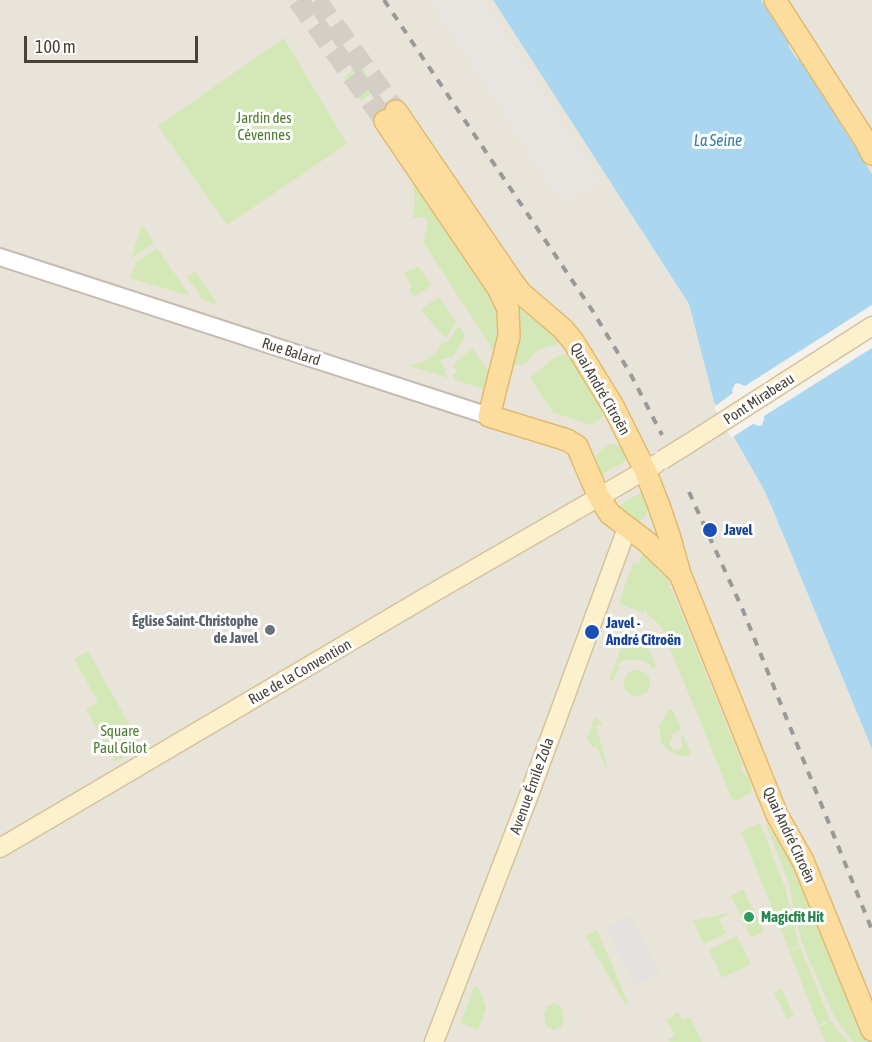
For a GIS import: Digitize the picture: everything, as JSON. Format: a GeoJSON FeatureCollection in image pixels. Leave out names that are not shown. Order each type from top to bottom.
{"type":"FeatureCollection","features":[{"type":"Feature","properties":{"kind":"main road"},"geometry":{"type":"LineString","coordinates":[[775,0],[872,154]]}},
{"type":"Feature","properties":{"kind":"main road","name":"Quai André Citroën"},"geometry":{"type":"LineString","coordinates":[[489,416],[508,336],[508,309],[498,288],[391,116],[521,293],[563,329],[573,341],[613,406],[654,465],[659,506],[680,574],[777,815],[803,861],[872,1030]]}},
{"type":"Feature","properties":{"kind":"main road","name":"Pont Mirabeau"},"geometry":{"type":"LineString","coordinates":[[654,465],[872,326]]}},
{"type":"Feature","properties":{"kind":"main road","name":"Rue Balard"},"geometry":{"type":"LineString","coordinates":[[489,416],[567,440],[580,450]]}},
{"type":"Feature","properties":{"kind":"main road","name":"Quai André Citroën"},"geometry":{"type":"LineString","coordinates":[[580,450],[599,497],[610,514],[644,539],[680,574]]}},
{"type":"Feature","properties":{"kind":"main road","name":"Rue de la Convention"},"geometry":{"type":"LineString","coordinates":[[0,848],[654,465]]}},
{"type":"Feature","properties":{"kind":"main road"},"geometry":{"type":"LineString","coordinates":[[627,528],[636,527],[652,519],[659,506]]}},
{"type":"Feature","properties":{"kind":"main road","name":"Avenue Émile Zola"},"geometry":{"type":"LineString","coordinates":[[434,1042],[627,528]]}},
{"type":"Feature","properties":{"kind":"street","name":"Rue Balard"},"geometry":{"type":"LineString","coordinates":[[0,257],[489,416]]}},
{"type":"Feature","properties":{"kind":"shaded area"},"geometry":{"type":"Polygon","coordinates":[[[0,0],[493,0],[689,304],[714,402],[763,488],[872,749],[872,1042],[0,1042],[0,0]]]}},
{"type":"Feature","properties":{"kind":"shaded area"},"geometry":{"type":"Polygon","coordinates":[[[430,0],[484,0],[600,181],[563,205],[430,0]]]}},
{"type":"Feature","properties":{"kind":"shaded area"},"geometry":{"type":"Polygon","coordinates":[[[761,0],[872,0],[872,174],[801,60],[798,61],[788,46],[790,44],[761,0]]]}},
{"type":"Feature","properties":{"kind":"shaded area"},"geometry":{"type":"Polygon","coordinates":[[[631,915],[660,973],[636,985],[607,928],[631,915]]]}},
{"type":"Feature","properties":{"kind":"green space","name":"Jardin des Cévennes"},"geometry":{"type":"Polygon","coordinates":[[[284,38],[347,144],[227,225],[158,126],[284,38]]]}},
{"type":"Feature","properties":{"kind":"green space"},"geometry":{"type":"Polygon","coordinates":[[[359,64],[377,89],[361,101],[344,78],[359,64]]]}},
{"type":"Feature","properties":{"kind":"green space"},"geometry":{"type":"Polygon","coordinates":[[[413,183],[422,198],[425,197],[491,296],[497,323],[493,350],[422,240],[426,237],[427,220],[425,217],[413,218],[415,200],[413,183]]]}},
{"type":"Feature","properties":{"kind":"green space"},"geometry":{"type":"Polygon","coordinates":[[[142,224],[154,243],[131,259],[142,224]]]}},
{"type":"Feature","properties":{"kind":"green space"},"geometry":{"type":"Polygon","coordinates":[[[157,248],[190,296],[130,278],[136,262],[157,248]]]}},
{"type":"Feature","properties":{"kind":"green space"},"geometry":{"type":"Polygon","coordinates":[[[418,266],[431,284],[414,297],[409,289],[412,287],[404,273],[418,266]]]}},
{"type":"Feature","properties":{"kind":"green space"},"geometry":{"type":"Polygon","coordinates":[[[195,271],[218,305],[203,300],[187,277],[195,271]]]}},
{"type":"Feature","properties":{"kind":"green space"},"geometry":{"type":"Polygon","coordinates":[[[513,296],[559,338],[557,345],[536,352],[525,364],[519,365],[509,365],[513,296]]]}},
{"type":"Feature","properties":{"kind":"green space"},"geometry":{"type":"Polygon","coordinates":[[[439,297],[456,322],[446,338],[421,309],[439,297]]]}},
{"type":"Feature","properties":{"kind":"green space"},"geometry":{"type":"Polygon","coordinates":[[[458,327],[466,336],[452,357],[440,361],[449,378],[409,366],[425,361],[443,342],[448,342],[458,327]]]}},
{"type":"Feature","properties":{"kind":"green space"},"geometry":{"type":"Polygon","coordinates":[[[472,348],[488,370],[484,389],[456,380],[452,376],[457,372],[453,365],[472,348]]]}},
{"type":"Feature","properties":{"kind":"green space"},"geometry":{"type":"Polygon","coordinates":[[[571,353],[607,410],[604,416],[592,425],[554,413],[530,378],[554,358],[571,353]]]}},
{"type":"Feature","properties":{"kind":"green space"},"geometry":{"type":"Polygon","coordinates":[[[608,445],[623,447],[629,459],[601,475],[598,473],[596,455],[608,445]]]}},
{"type":"Feature","properties":{"kind":"green space"},"geometry":{"type":"Polygon","coordinates":[[[645,492],[649,507],[646,516],[640,521],[636,522],[615,508],[645,492]]]}},
{"type":"Feature","properties":{"kind":"green space"},"geometry":{"type":"Polygon","coordinates":[[[642,555],[648,556],[664,571],[670,584],[668,586],[671,588],[743,766],[741,768],[744,775],[747,775],[752,789],[751,793],[736,801],[732,799],[662,629],[648,615],[646,609],[644,613],[620,604],[633,563],[638,564],[642,555]]]}},
{"type":"Feature","properties":{"kind":"green space"},"geometry":{"type":"Polygon","coordinates":[[[622,645],[647,645],[656,667],[653,669],[642,660],[629,659],[617,665],[620,667],[614,681],[609,680],[622,645]]]}},
{"type":"Feature","properties":{"kind":"green space","name":"Square Paul Gilot"},"geometry":{"type":"Polygon","coordinates":[[[88,651],[142,747],[115,762],[86,709],[98,702],[74,659],[88,651]]]}},
{"type":"Feature","properties":{"kind":"green space"},"geometry":{"type":"Polygon","coordinates":[[[637,670],[646,674],[650,683],[646,692],[637,696],[628,692],[624,683],[628,674],[637,670]]]}},
{"type":"Feature","properties":{"kind":"green space"},"geometry":{"type":"Polygon","coordinates":[[[669,709],[673,710],[681,730],[672,735],[670,745],[674,750],[680,750],[683,745],[681,739],[683,735],[691,754],[686,757],[671,752],[661,742],[659,727],[669,709]]]}},
{"type":"Feature","properties":{"kind":"green space"},"geometry":{"type":"Polygon","coordinates":[[[595,717],[603,724],[596,726],[609,772],[596,746],[592,747],[587,738],[595,717]]]}},
{"type":"Feature","properties":{"kind":"green space"},"geometry":{"type":"Polygon","coordinates":[[[765,822],[788,856],[866,1042],[853,1042],[834,1016],[802,943],[790,886],[765,822]]]}},
{"type":"Feature","properties":{"kind":"green space"},"geometry":{"type":"Polygon","coordinates":[[[760,823],[786,890],[799,946],[789,950],[741,832],[760,823]]]}},
{"type":"Feature","properties":{"kind":"green space"},"geometry":{"type":"Polygon","coordinates":[[[743,889],[764,931],[751,938],[731,896],[743,889]]]}},
{"type":"Feature","properties":{"kind":"green space"},"geometry":{"type":"Polygon","coordinates":[[[727,913],[728,915],[719,919],[726,933],[704,944],[693,921],[727,913]]]}},
{"type":"Feature","properties":{"kind":"green space"},"geometry":{"type":"Polygon","coordinates":[[[597,930],[628,1003],[626,1005],[585,936],[597,930]]]}},
{"type":"Feature","properties":{"kind":"green space"},"geometry":{"type":"Polygon","coordinates":[[[737,936],[751,964],[722,978],[709,950],[737,936]]]}},
{"type":"Feature","properties":{"kind":"green space"},"geometry":{"type":"Polygon","coordinates":[[[800,947],[830,1020],[818,1025],[789,951],[800,947]]]}},
{"type":"Feature","properties":{"kind":"green space"},"geometry":{"type":"Polygon","coordinates":[[[474,986],[479,988],[486,1008],[478,1030],[461,1023],[474,986]]]}},
{"type":"Feature","properties":{"kind":"green space"},"geometry":{"type":"Polygon","coordinates":[[[782,989],[794,1016],[787,1019],[774,993],[782,989]]]}},
{"type":"Feature","properties":{"kind":"green space"},"geometry":{"type":"Polygon","coordinates":[[[555,1003],[562,1010],[564,1019],[561,1027],[553,1030],[546,1026],[544,1015],[547,1006],[555,1003]]]}},
{"type":"Feature","properties":{"kind":"green space"},"geometry":{"type":"Polygon","coordinates":[[[678,1012],[684,1020],[690,1017],[702,1042],[670,1042],[668,1039],[675,1036],[667,1020],[678,1012]]]}},
{"type":"Feature","properties":{"kind":"green space"},"geometry":{"type":"Polygon","coordinates":[[[831,1021],[847,1042],[825,1042],[819,1027],[831,1021]]]}},
{"type":"Feature","properties":{"kind":"water","name":"La Seine"},"geometry":{"type":"Polygon","coordinates":[[[493,0],[761,0],[790,44],[788,46],[798,60],[800,59],[872,174],[872,749],[763,488],[714,402],[689,304],[493,0]]]}},
{"type":"Feature","properties":{"kind":"pier"},"geometry":{"type":"Polygon","coordinates":[[[872,305],[872,348],[764,416],[762,425],[753,424],[731,438],[714,407],[733,393],[735,384],[745,386],[872,305]]]}},
{"type":"Feature","properties":{"kind":"tunnel"},"geometry":{"type":"LineString","coordinates":[[298,0],[385,121]]}},
{"type":"Feature","properties":{"kind":"tunnel"},"geometry":{"type":"LineString","coordinates":[[316,0],[396,111]]}},
{"type":"Feature","properties":{"kind":"railway"},"geometry":{"type":"LineString","coordinates":[[384,0],[592,310],[630,373],[662,435]]}},
{"type":"Feature","properties":{"kind":"railway"},"geometry":{"type":"LineString","coordinates":[[689,492],[742,608],[872,930]]}},
{"type":"Feature","properties":{"kind":"place","name":"Javel"},"geometry":{"type":"Point","coordinates":[710,530]}},
{"type":"Feature","properties":{"kind":"place","name":"Église Saint-Christophe de Javel"},"geometry":{"type":"Point","coordinates":[270,630]}},
{"type":"Feature","properties":{"kind":"place","name":"Javel - André Citroën"},"geometry":{"type":"Point","coordinates":[592,632]}},
{"type":"Feature","properties":{"kind":"place","name":"Magicfit Hit"},"geometry":{"type":"Point","coordinates":[749,917]}}]}
